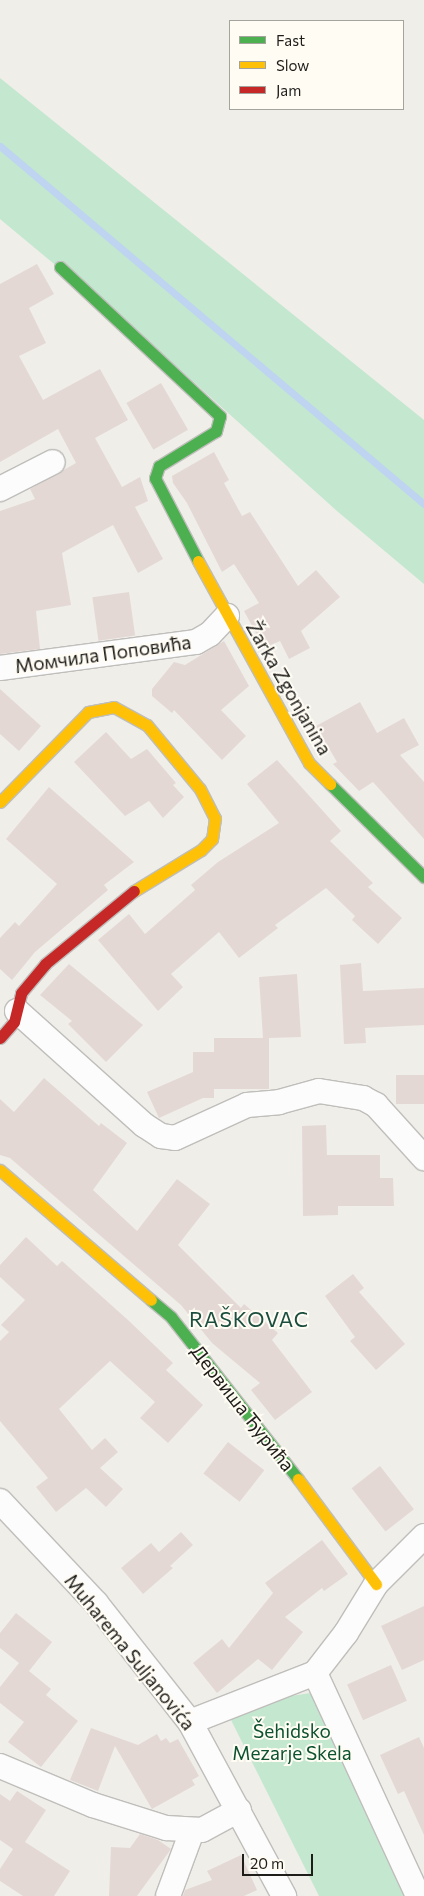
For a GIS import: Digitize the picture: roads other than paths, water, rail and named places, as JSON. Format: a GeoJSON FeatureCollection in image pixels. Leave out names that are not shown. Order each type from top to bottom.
{"type":"FeatureCollection","features":[{"type":"Feature","properties":{"kind":"street","name":"Žarka Zgonjanina"},"geometry":{"type":"LineString","coordinates":[[60,267],[220,416],[216,431],[159,466],[155,478],[159,489],[309,763],[424,877]]}},
{"type":"Feature","properties":{"kind":"street"},"geometry":{"type":"LineString","coordinates":[[0,489],[52,462]]}},
{"type":"Feature","properties":{"kind":"street","name":"Момчила Поповића"},"geometry":{"type":"LineString","coordinates":[[0,668],[196,642],[210,634],[227,616]]}},
{"type":"Feature","properties":{"kind":"street"},"geometry":{"type":"LineString","coordinates":[[0,802],[88,712],[100,707],[114,707],[127,712],[147,725],[170,750],[200,789],[215,818],[212,839],[201,850],[128,894],[45,964],[21,993],[14,1022],[0,1038]]}},
{"type":"Feature","properties":{"kind":"street"},"geometry":{"type":"LineString","coordinates":[[18,1011],[144,1125],[161,1136],[175,1138],[247,1105],[279,1102],[319,1091],[362,1098],[376,1105],[424,1158]]}},
{"type":"Feature","properties":{"kind":"street","name":"Дервиша Ђурића"},"geometry":{"type":"LineString","coordinates":[[0,1170],[172,1318],[275,1446],[333,1529],[376,1584]]}},
{"type":"Feature","properties":{"kind":"street","name":"Muharema Suljanovića"},"geometry":{"type":"LineString","coordinates":[[0,1501],[96,1603],[190,1722],[284,1896]]}},
{"type":"Feature","properties":{"kind":"street"},"geometry":{"type":"LineString","coordinates":[[190,1722],[315,1674],[346,1633],[376,1584],[424,1536]]}},
{"type":"Feature","properties":{"kind":"street"},"geometry":{"type":"LineString","coordinates":[[315,1674],[418,1896]]}},
{"type":"Feature","properties":{"kind":"street"},"geometry":{"type":"LineString","coordinates":[[0,1766],[139,1822],[192,1831],[217,1824],[239,1810]]}},
{"type":"Feature","properties":{"kind":"street"},"geometry":{"type":"LineString","coordinates":[[168,1896],[192,1831]]}},
{"type":"Feature","properties":{"kind":"waterway"},"geometry":{"type":"LineString","coordinates":[[0,146],[424,504]]}},
{"type":"Feature","properties":{"kind":"district","name":"RAŠKOVAC"},"geometry":{"type":"Point","coordinates":[249,1319]}},
{"type":"Feature","properties":{"kind":"park label","name":"Šehidsko Mezarje Skela"},"geometry":{"type":"Point","coordinates":[292,1742]}}]}
